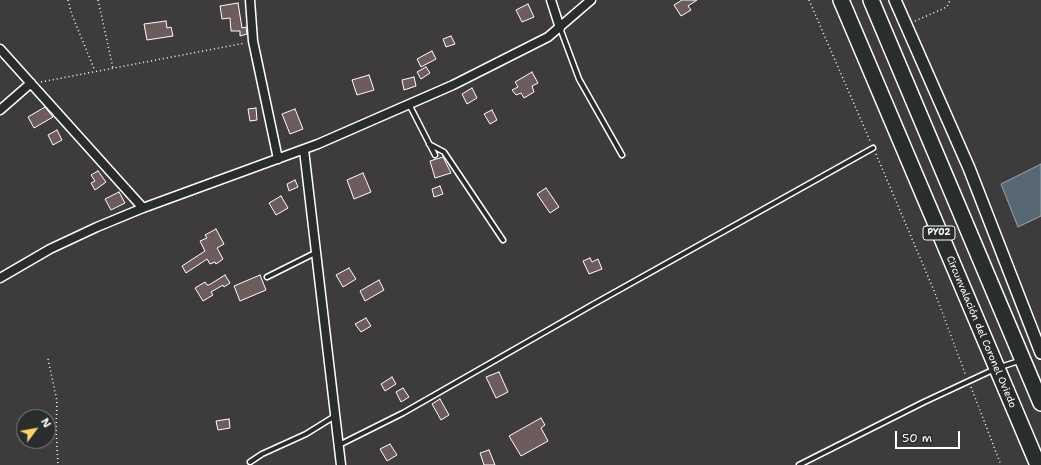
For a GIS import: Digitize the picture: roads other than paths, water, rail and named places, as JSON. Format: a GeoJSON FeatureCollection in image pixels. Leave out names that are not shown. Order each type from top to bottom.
{"type":"FeatureCollection","features":[{"type":"Feature","properties":{"kind":"highway","name":"Circunvalación del Coronel Oviedo"},"geometry":{"type":"LineString","coordinates":[[841,0],[1038,465]]}},
{"type":"Feature","properties":{"kind":"highway","name":"PY02"},"geometry":{"type":"LineString","coordinates":[[871,0],[1041,403]]}},
{"type":"Feature","properties":{"kind":"street"},"geometry":{"type":"LineString","coordinates":[[250,0],[253,41],[278,159]]}},
{"type":"Feature","properties":{"kind":"street"},"geometry":{"type":"LineString","coordinates":[[551,0],[560,28]]}},
{"type":"Feature","properties":{"kind":"street"},"geometry":{"type":"LineString","coordinates":[[0,278],[50,249],[143,208],[304,150],[453,85],[548,37],[590,0]]}},
{"type":"Feature","properties":{"kind":"street"},"geometry":{"type":"LineString","coordinates":[[896,0],[969,168],[1041,353]]}},
{"type":"Feature","properties":{"kind":"street"},"geometry":{"type":"LineString","coordinates":[[0,49],[143,208]]}},
{"type":"Feature","properties":{"kind":"street"},"geometry":{"type":"LineString","coordinates":[[0,110],[31,84]]}},
{"type":"Feature","properties":{"kind":"street"},"geometry":{"type":"LineString","coordinates":[[304,150],[341,465]]}},
{"type":"Feature","properties":{"kind":"lane"},"geometry":{"type":"LineString","coordinates":[[560,28],[579,79],[622,155]]}},
{"type":"Feature","properties":{"kind":"lane"},"geometry":{"type":"LineString","coordinates":[[409,104],[435,155]]}},
{"type":"Feature","properties":{"kind":"lane"},"geometry":{"type":"LineString","coordinates":[[429,144],[444,152],[503,240]]}},
{"type":"Feature","properties":{"kind":"lane"},"geometry":{"type":"LineString","coordinates":[[339,445],[404,413],[873,148]]}},
{"type":"Feature","properties":{"kind":"lane"},"geometry":{"type":"LineString","coordinates":[[267,277],[316,253]]}},
{"type":"Feature","properties":{"kind":"lane"},"geometry":{"type":"LineString","coordinates":[[799,465],[968,381],[996,368],[1022,360]]}},
{"type":"Feature","properties":{"kind":"lane"},"geometry":{"type":"LineString","coordinates":[[250,462],[262,454],[306,434],[335,416]]}},
{"type":"Feature","properties":{"kind":"water"},"geometry":{"type":"Polygon","coordinates":[[[1041,164],[1041,216],[1018,227],[1001,184],[1041,164]]]}}]}
